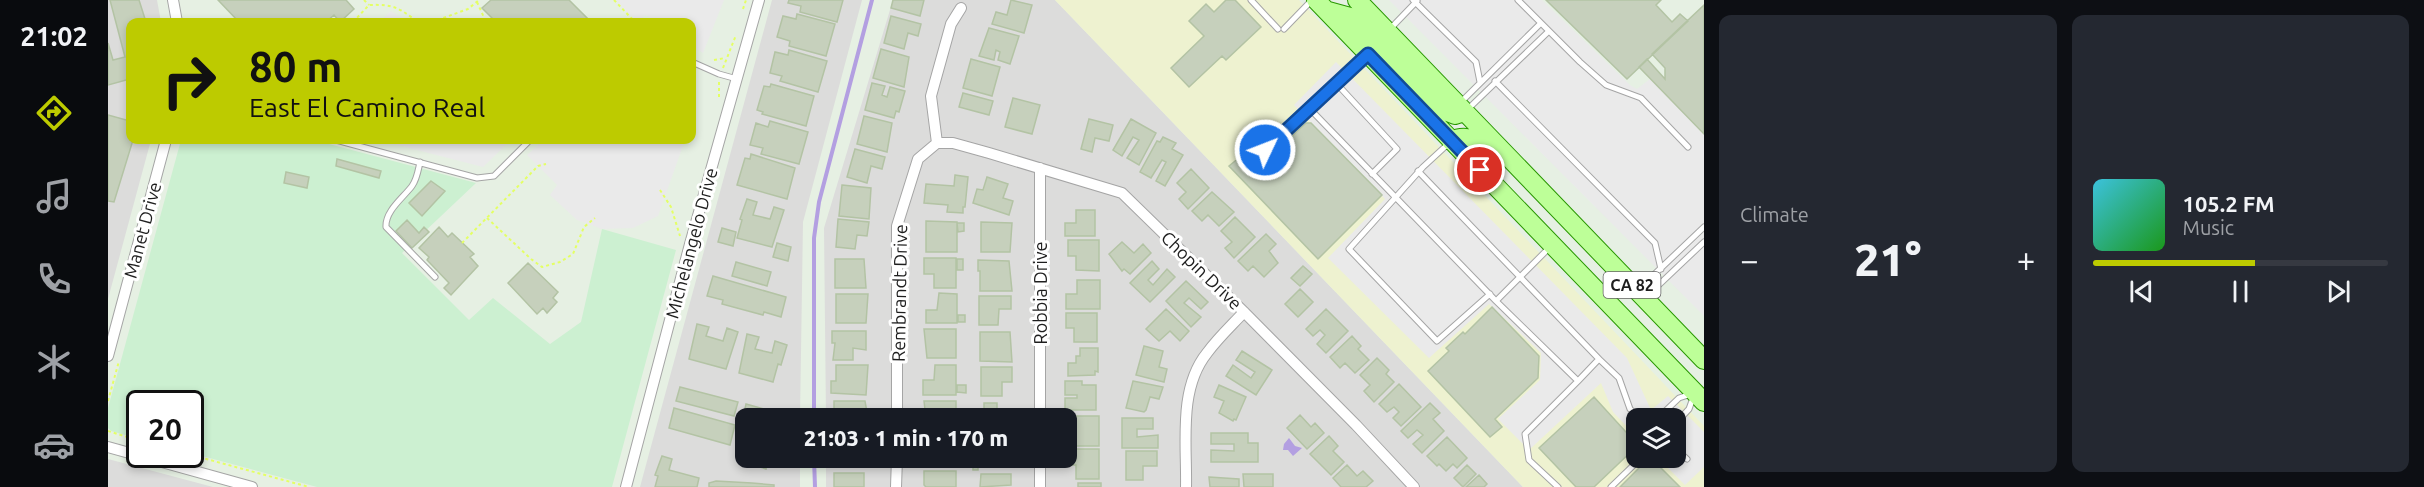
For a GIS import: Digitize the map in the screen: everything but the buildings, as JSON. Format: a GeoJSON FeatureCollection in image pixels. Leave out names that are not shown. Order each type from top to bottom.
{"type":"FeatureCollection","features":[{"type":"Feature","properties":{"kind":"main road","name":"CA 82"},"geometry":{"type":"LineString","coordinates":[[1357,0],[1704,360]]}},
{"type":"Feature","properties":{"kind":"main road","name":"CA 82"},"geometry":{"type":"LineString","coordinates":[[1318,4],[1700,398]]}},
{"type":"Feature","properties":{"kind":"main road"},"geometry":{"type":"LineString","coordinates":[[1318,4],[1350,17],[1440,109],[1455,115],[1461,108]]}},
{"type":"Feature","properties":{"kind":"main road"},"geometry":{"type":"LineString","coordinates":[[1451,141],[1466,137],[1482,144],[1535,199],[1545,206],[1560,210]]}},
{"type":"Feature","properties":{"kind":"street"},"geometry":{"type":"LineString","coordinates":[[173,0],[176,18]]}},
{"type":"Feature","properties":{"kind":"street","name":"Michelangelo Drive"},"geometry":{"type":"LineString","coordinates":[[626,487],[690,244],[759,0]]}},
{"type":"Feature","properties":{"kind":"street"},"geometry":{"type":"LineString","coordinates":[[937,143],[931,96],[951,24],[961,8]]}},
{"type":"Feature","properties":{"kind":"street","name":"Chopin Drive"},"geometry":{"type":"LineString","coordinates":[[937,143],[953,143],[1122,193],[1244,312],[1414,487]]}},
{"type":"Feature","properties":{"kind":"street","name":"Rembrandt Drive"},"geometry":{"type":"LineString","coordinates":[[897,408],[897,226],[918,159],[937,143]]}},
{"type":"Feature","properties":{"kind":"street","name":"Manet Drive"},"geometry":{"type":"LineString","coordinates":[[108,356],[165,144]]}},
{"type":"Feature","properties":{"kind":"street","name":"Robbia Drive"},"geometry":{"type":"LineString","coordinates":[[1040,168],[1040,408]]}},
{"type":"Feature","properties":{"kind":"street"},"geometry":{"type":"LineString","coordinates":[[1186,487],[1187,412],[1191,382],[1205,354],[1244,312]]}},
{"type":"Feature","properties":{"kind":"street"},"geometry":{"type":"LineString","coordinates":[[108,447],[252,487]]}},
{"type":"Feature","properties":{"kind":"street"},"geometry":{"type":"LineString","coordinates":[[897,468],[897,487]]}},
{"type":"Feature","properties":{"kind":"street"},"geometry":{"type":"LineString","coordinates":[[1040,468],[1040,487]]}},
{"type":"Feature","properties":{"kind":"lane"},"geometry":{"type":"LineString","coordinates":[[1251,0],[1281,29],[1318,4]]}},
{"type":"Feature","properties":{"kind":"lane"},"geometry":{"type":"LineString","coordinates":[[1518,0],[1606,85],[1641,98],[1688,147]]}},
{"type":"Feature","properties":{"kind":"lane"},"geometry":{"type":"LineString","coordinates":[[1387,32],[1416,1],[1476,62],[1480,82]]}},
{"type":"Feature","properties":{"kind":"lane"},"geometry":{"type":"LineString","coordinates":[[1461,108],[1480,82],[1541,23]]}},
{"type":"Feature","properties":{"kind":"lane"},"geometry":{"type":"LineString","coordinates":[[1461,108],[1495,81],[1549,31]]}},
{"type":"Feature","properties":{"kind":"lane"},"geometry":{"type":"LineString","coordinates":[[1265,150],[1368,54]]}},
{"type":"Feature","properties":{"kind":"lane"},"geometry":{"type":"LineString","coordinates":[[696,64],[737,79]]}},
{"type":"Feature","properties":{"kind":"lane"},"geometry":{"type":"LineString","coordinates":[[1495,81],[1655,243],[1661,268]]}},
{"type":"Feature","properties":{"kind":"lane"},"geometry":{"type":"LineString","coordinates":[[1337,84],[1397,149],[1372,174]]}},
{"type":"Feature","properties":{"kind":"lane"},"geometry":{"type":"LineString","coordinates":[[1310,109],[1496,301],[1578,381]]}},
{"type":"Feature","properties":{"kind":"lane"},"geometry":{"type":"LineString","coordinates":[[1451,141],[1418,171],[1349,249],[1437,341],[1490,294]]}},
{"type":"Feature","properties":{"kind":"lane"},"geometry":{"type":"LineString","coordinates":[[351,144],[477,178],[494,176],[526,144]]}},
{"type":"Feature","properties":{"kind":"lane"},"geometry":{"type":"LineString","coordinates":[[420,162],[417,177],[386,221],[387,227],[435,277]]}},
{"type":"Feature","properties":{"kind":"lane"},"geometry":{"type":"LineString","coordinates":[[1418,171],[1618,378],[1630,408]]}},
{"type":"Feature","properties":{"kind":"lane"},"geometry":{"type":"LineString","coordinates":[[1641,294],[1661,268],[1704,227]]}},
{"type":"Feature","properties":{"kind":"lane"},"geometry":{"type":"LineString","coordinates":[[1641,294],[1704,242]]}},
{"type":"Feature","properties":{"kind":"lane"},"geometry":{"type":"LineString","coordinates":[[1496,301],[1552,245]]}},
{"type":"Feature","properties":{"kind":"lane"},"geometry":{"type":"LineString","coordinates":[[1558,487],[1529,460],[1525,434],[1599,359]]}},
{"type":"Feature","properties":{"kind":"lane"},"geometry":{"type":"LineString","coordinates":[[1669,408],[1679,398],[1700,398]]}},
{"type":"Feature","properties":{"kind":"lane"},"geometry":{"type":"LineString","coordinates":[[1686,412],[1700,398]]}},
{"type":"Feature","properties":{"kind":"lane"},"geometry":{"type":"LineString","coordinates":[[1611,487],[1631,468]]}},
{"type":"Feature","properties":{"kind":"path"},"geometry":{"type":"LineString","coordinates":[[364,0],[369,5],[395,6],[412,18]]}},
{"type":"Feature","properties":{"kind":"path"},"geometry":{"type":"LineString","coordinates":[[614,0],[631,18]]}},
{"type":"Feature","properties":{"kind":"path"},"geometry":{"type":"LineString","coordinates":[[443,18],[468,9],[478,1],[484,18]]}},
{"type":"Feature","properties":{"kind":"path"},"geometry":{"type":"LineString","coordinates":[[357,18],[369,5]]}},
{"type":"Feature","properties":{"kind":"path"},"geometry":{"type":"LineString","coordinates":[[714,60],[725,58]]}},
{"type":"Feature","properties":{"kind":"path"},"geometry":{"type":"LineString","coordinates":[[462,243],[538,166],[546,164]]}},
{"type":"Feature","properties":{"kind":"path"},"geometry":{"type":"LineString","coordinates":[[660,190],[671,207],[681,239]]}},
{"type":"Feature","properties":{"kind":"path"},"geometry":{"type":"LineString","coordinates":[[488,218],[542,267],[560,262],[573,254],[584,227],[596,218]]}},
{"type":"Feature","properties":{"kind":"path"},"geometry":{"type":"LineString","coordinates":[[108,431],[126,437]]}},
{"type":"Feature","properties":{"kind":"path"},"geometry":{"type":"LineString","coordinates":[[204,458],[309,487]]}},
{"type":"Feature","properties":{"kind":"shaded area"},"geometry":{"type":"Polygon","coordinates":[[[108,0],[157,0],[160,18],[126,18],[126,144],[150,144],[108,299],[108,0]]]}},
{"type":"Feature","properties":{"kind":"shaded area"},"geometry":{"type":"Polygon","coordinates":[[[615,0],[724,0],[703,53],[696,49],[696,18],[651,18],[646,15],[642,18],[633,18],[615,0]]]}},
{"type":"Feature","properties":{"kind":"shaded area"},"geometry":{"type":"Polygon","coordinates":[[[772,0],[862,0],[803,222],[800,408],[735,408],[735,468],[800,468],[800,487],[640,487],[772,0]]]}},
{"type":"Feature","properties":{"kind":"shaded area"},"geometry":{"type":"Polygon","coordinates":[[[893,0],[1055,0],[1523,487],[826,487],[826,468],[1077,468],[1077,408],[826,408],[824,228],[893,0]]]}},
{"type":"Feature","properties":{"kind":"shaded area"},"geometry":{"type":"Polygon","coordinates":[[[1055,0],[1299,0],[1704,426],[1704,487],[1523,487],[1055,0]]]}},
{"type":"Feature","properties":{"kind":"shaded area"},"geometry":{"type":"Polygon","coordinates":[[[1389,0],[1542,0],[1630,85],[1637,89],[1650,79],[1704,134],[1704,316],[1389,0]]]}},
{"type":"Feature","properties":{"kind":"shaded area"},"geometry":{"type":"Polygon","coordinates":[[[391,11],[402,18],[383,18],[391,11]]]}},
{"type":"Feature","properties":{"kind":"shaded area"},"geometry":{"type":"Polygon","coordinates":[[[1336,62],[1627,358],[1650,408],[1626,408],[1626,426],[1613,412],[1601,383],[1529,450],[1498,419],[1540,380],[1541,353],[1489,304],[1429,358],[1328,258],[1385,199],[1294,105],[1336,62]]]}},
{"type":"Feature","properties":{"kind":"shaded area"},"geometry":{"type":"Polygon","coordinates":[[[180,144],[329,144],[476,183],[402,253],[469,320],[493,298],[550,344],[581,322],[602,229],[676,250],[612,487],[317,487],[204,457],[204,390],[126,390],[126,435],[108,428],[108,408],[180,144]]]}},
{"type":"Feature","properties":{"kind":"shaded area"},"geometry":{"type":"Polygon","coordinates":[[[394,144],[507,144],[483,167],[394,144]]]}},
{"type":"Feature","properties":{"kind":"shaded area"},"geometry":{"type":"Polygon","coordinates":[[[539,144],[684,144],[658,216],[633,228],[602,229],[577,220],[550,195],[557,185],[527,155],[539,144]]]}},
{"type":"Feature","properties":{"kind":"shaded area"},"geometry":{"type":"Polygon","coordinates":[[[1668,396],[1680,408],[1653,408],[1668,396]]]}},
{"type":"Feature","properties":{"kind":"shaded area"},"geometry":{"type":"Polygon","coordinates":[[[1686,414],[1704,432],[1704,467],[1685,485],[1668,468],[1686,468],[1686,414]]]}},
{"type":"Feature","properties":{"kind":"shaded area"},"geometry":{"type":"Polygon","coordinates":[[[1289,438],[1295,446],[1302,448],[1293,456],[1288,450],[1283,450],[1289,438]]]}},
{"type":"Feature","properties":{"kind":"shaded area"},"geometry":{"type":"Polygon","coordinates":[[[108,459],[126,464],[126,468],[142,468],[213,487],[108,487],[108,459]]]}},
{"type":"Feature","properties":{"kind":"waterway"},"geometry":{"type":"LineString","coordinates":[[814,408],[814,238],[819,202],[872,0]]}},
{"type":"Feature","properties":{"kind":"waterway"},"geometry":{"type":"LineString","coordinates":[[814,468],[815,487]]}},
{"type":"Feature","properties":{"kind":"route"},"geometry":{"type":"LineString","coordinates":[[1265,150],[1368,54],[1480,170]]}}]}
